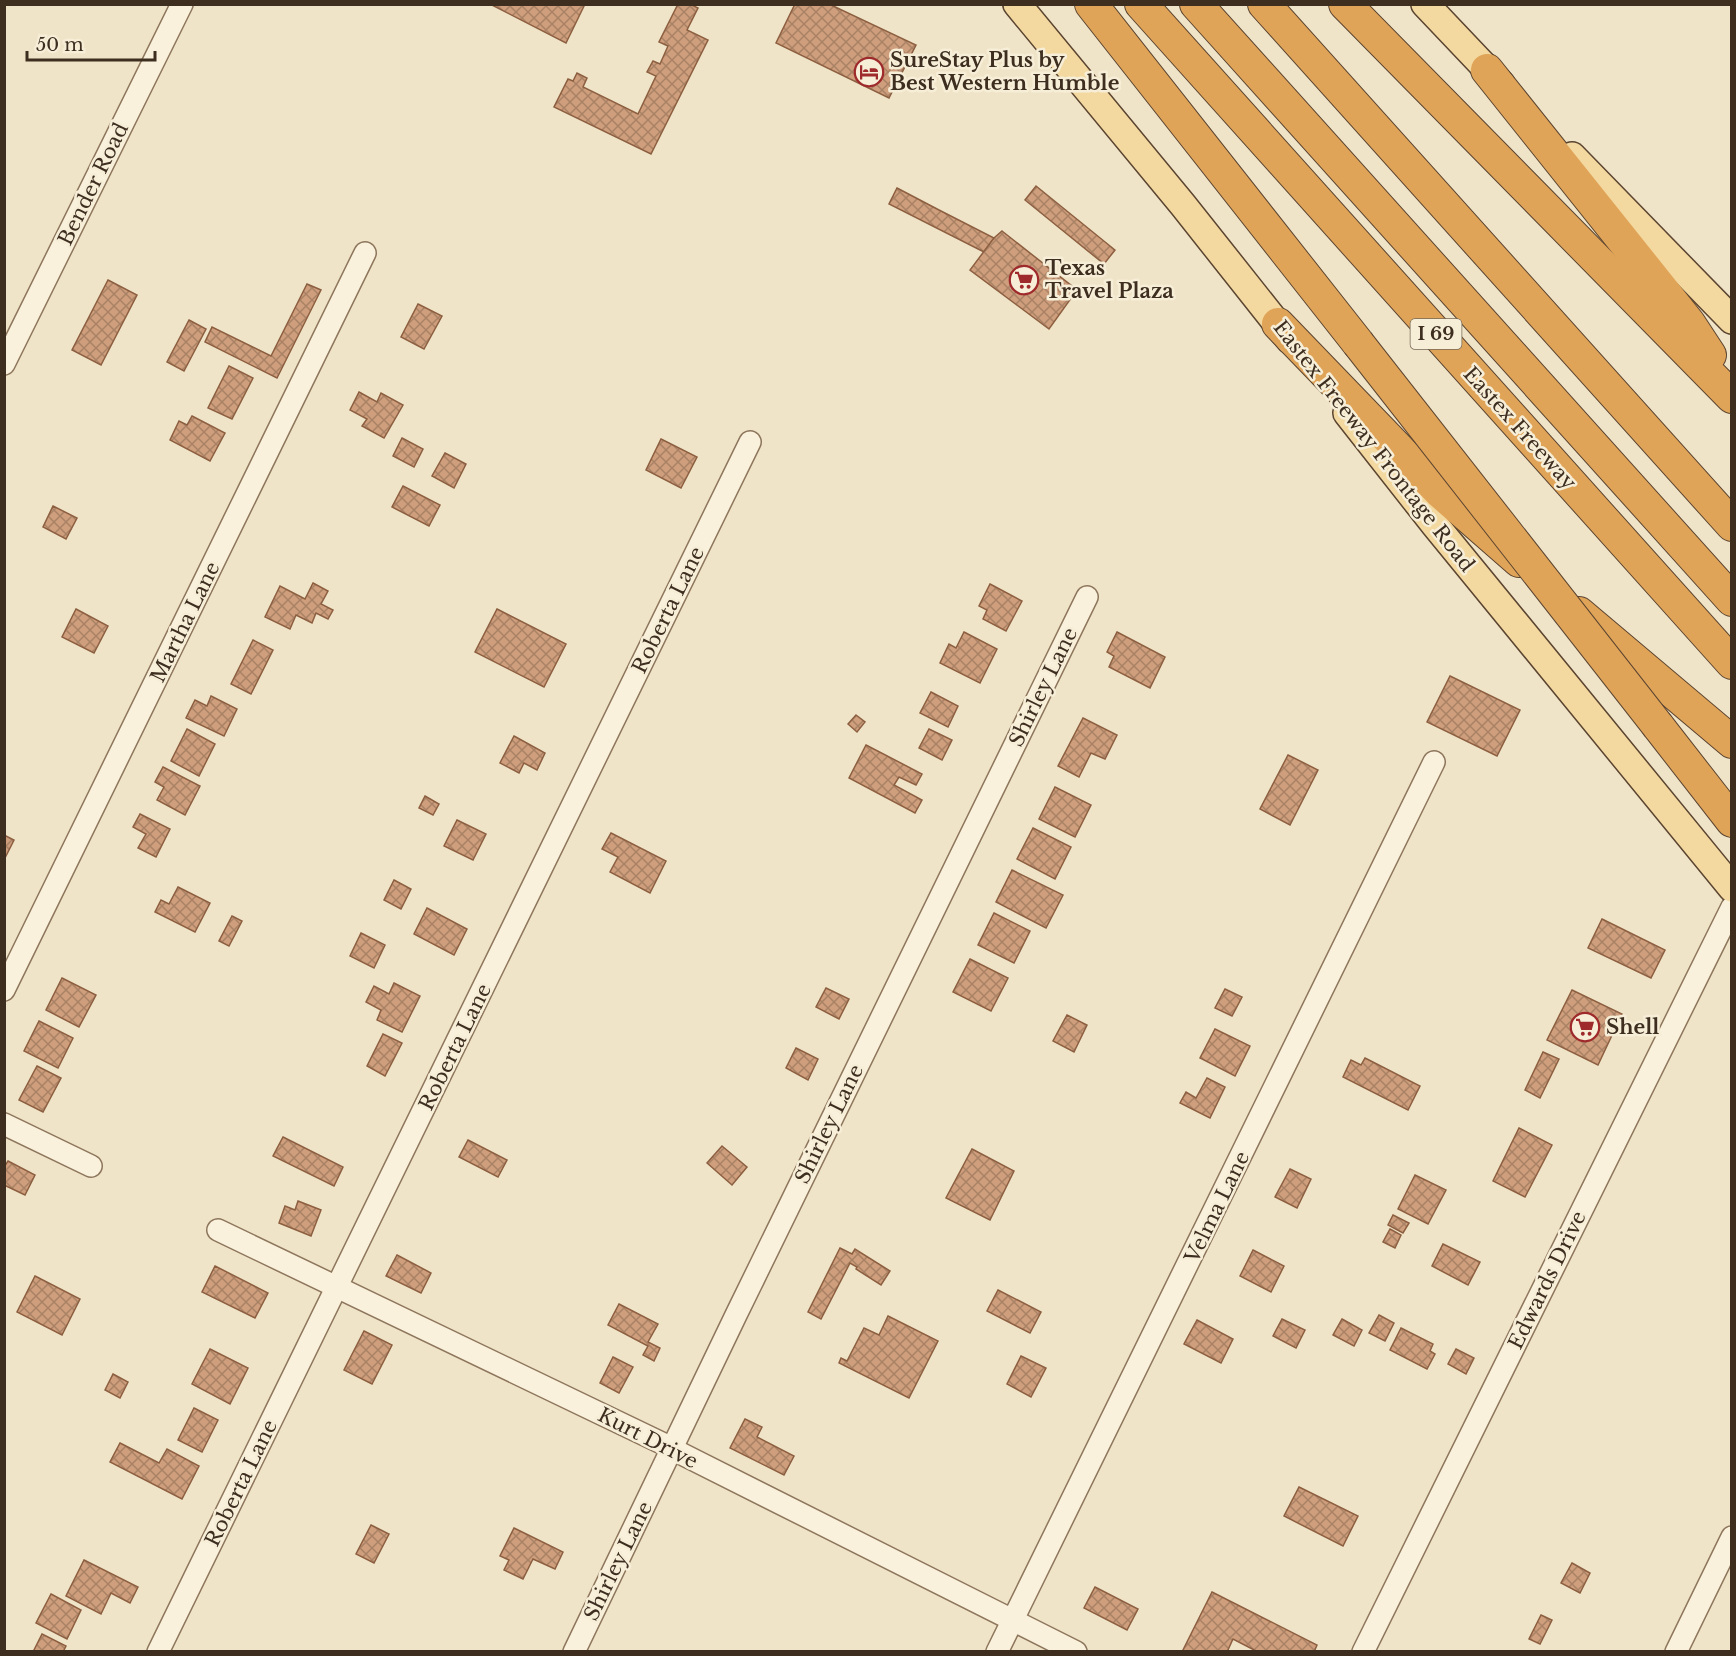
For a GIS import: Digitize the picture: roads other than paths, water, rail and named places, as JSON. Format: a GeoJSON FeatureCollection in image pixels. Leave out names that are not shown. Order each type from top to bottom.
{"type":"FeatureCollection","features":[{"type":"Feature","properties":{"kind":"highway"},"geometry":{"type":"LineString","coordinates":[[1090,4],[1731,821]]}},
{"type":"Feature","properties":{"kind":"highway","name":"Eastex Freeway"},"geometry":{"type":"LineString","coordinates":[[1141,4],[1731,663]]}},
{"type":"Feature","properties":{"kind":"highway"},"geometry":{"type":"LineString","coordinates":[[1196,4],[1731,600]]}},
{"type":"Feature","properties":{"kind":"highway"},"geometry":{"type":"LineString","coordinates":[[1264,4],[1731,525]]}},
{"type":"Feature","properties":{"kind":"highway"},"geometry":{"type":"LineString","coordinates":[[1345,4],[1731,397]]}},
{"type":"Feature","properties":{"kind":"highway"},"geometry":{"type":"LineString","coordinates":[[1487,70],[1689,323],[1731,388]]}},
{"type":"Feature","properties":{"kind":"highway"},"geometry":{"type":"LineString","coordinates":[[1278,324],[1440,492],[1731,742]]}},
{"type":"Feature","properties":{"kind":"highway"},"geometry":{"type":"LineString","coordinates":[[1658,726],[1731,793]]}},
{"type":"Feature","properties":{"kind":"main road","name":"Eastex Freeway Frontage Road"},"geometry":{"type":"LineString","coordinates":[[1017,4],[1178,198],[1435,525],[1731,888]]}},
{"type":"Feature","properties":{"kind":"main road"},"geometry":{"type":"LineString","coordinates":[[1425,4],[1731,320]]}},
{"type":"Feature","properties":{"kind":"street","name":"Bender Road"},"geometry":{"type":"LineString","coordinates":[[4,364],[182,4]]}},
{"type":"Feature","properties":{"kind":"street","name":"Martha Lane"},"geometry":{"type":"LineString","coordinates":[[4,990],[365,253]]}},
{"type":"Feature","properties":{"kind":"street","name":"Roberta Lane"},"geometry":{"type":"LineString","coordinates":[[158,1652],[750,442]]}},
{"type":"Feature","properties":{"kind":"street","name":"Shirley Lane"},"geometry":{"type":"LineString","coordinates":[[574,1652],[1087,597]]}},
{"type":"Feature","properties":{"kind":"street","name":"Velma Lane"},"geometry":{"type":"LineString","coordinates":[[997,1652],[1434,762]]}},
{"type":"Feature","properties":{"kind":"street","name":"Edwards Drive"},"geometry":{"type":"LineString","coordinates":[[1363,1652],[1731,908]]}},
{"type":"Feature","properties":{"kind":"street"},"geometry":{"type":"LineString","coordinates":[[4,1124],[91,1166]]}},
{"type":"Feature","properties":{"kind":"street","name":"Kurt Drive"},"geometry":{"type":"LineString","coordinates":[[218,1230],[672,1448],[1076,1652]]}},
{"type":"Feature","properties":{"kind":"street"},"geometry":{"type":"LineString","coordinates":[[1676,1652],[1731,1537]]}},
{"type":"Feature","properties":{"kind":"place","name":"SureStay Plus by Best Western Humble"},"geometry":{"type":"Point","coordinates":[869,72]}},
{"type":"Feature","properties":{"kind":"place","name":"Texas Travel Plaza"},"geometry":{"type":"Point","coordinates":[1024,280]}},
{"type":"Feature","properties":{"kind":"place","name":"Shell"},"geometry":{"type":"Point","coordinates":[1585,1027]}}]}
